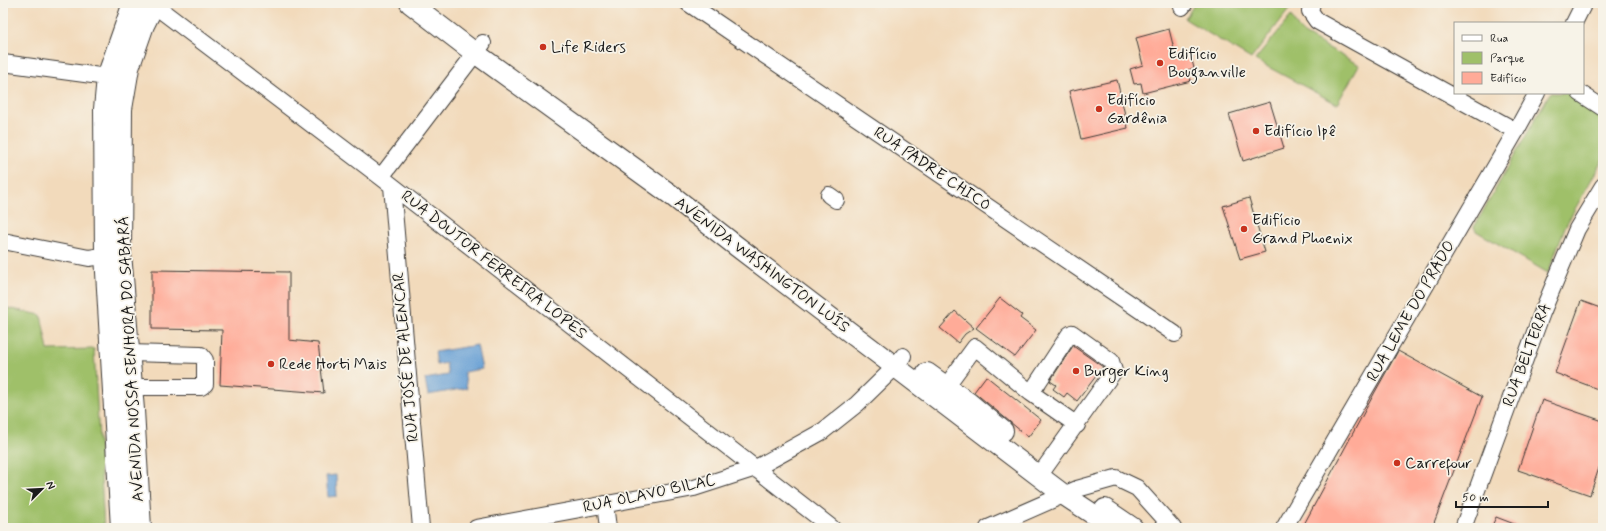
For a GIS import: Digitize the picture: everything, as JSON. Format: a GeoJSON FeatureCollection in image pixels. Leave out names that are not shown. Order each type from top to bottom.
{"type":"FeatureCollection","features":[{"type":"Feature","properties":{"kind":"main road","name":"AVENIDA NOSSA SENHORA DO SABARÁ"},"geometry":{"type":"LineString","coordinates":[[120,528],[113,254],[104,109],[107,77],[134,3]]}},
{"type":"Feature","properties":{"kind":"main road","name":"AVENIDA WASHINGTON LUÍS"},"geometry":{"type":"LineString","coordinates":[[410,3],[479,48],[735,245],[942,392],[1114,528]]}},
{"type":"Feature","properties":{"kind":"main road","name":"AVENIDA WASHINGTON LUÍS"},"geometry":{"type":"LineString","coordinates":[[432,3],[479,48]]}},
{"type":"Feature","properties":{"kind":"main road","name":"AVENIDA NOSSA SENHORA DO SABARÁ"},"geometry":{"type":"LineString","coordinates":[[141,528],[129,353],[113,254],[122,109],[129,68],[144,25],[154,4]]}},
{"type":"Feature","properties":{"kind":"main road","name":"AVENIDA WASHINGTON LUÍS"},"geometry":{"type":"LineString","coordinates":[[1070,492],[1133,528]]}},
{"type":"Feature","properties":{"kind":"street","name":"RUA PADRE CHICO"},"geometry":{"type":"LineString","coordinates":[[688,3],[1175,334]]}},
{"type":"Feature","properties":{"kind":"street"},"geometry":{"type":"LineString","coordinates":[[1312,3],[1310,11],[1316,21],[1516,131]]}},
{"type":"Feature","properties":{"kind":"street"},"geometry":{"type":"LineString","coordinates":[[1574,22],[1584,3]]}},
{"type":"Feature","properties":{"kind":"street","name":"RUA DOUTOR FERREIRA LOPES"},"geometry":{"type":"LineString","coordinates":[[154,4],[832,528]]}},
{"type":"Feature","properties":{"kind":"street"},"geometry":{"type":"LineString","coordinates":[[386,182],[479,48]]}},
{"type":"Feature","properties":{"kind":"street"},"geometry":{"type":"LineString","coordinates":[[3,63],[107,77]]}},
{"type":"Feature","properties":{"kind":"street","name":"RUA LEME DO PRADO"},"geometry":{"type":"LineString","coordinates":[[1284,528],[1536,94]]}},
{"type":"Feature","properties":{"kind":"street"},"geometry":{"type":"LineString","coordinates":[[1582,94],[1603,108]]}},
{"type":"Feature","properties":{"kind":"street","name":"RUA JOSÉ DE ALENCAR"},"geometry":{"type":"LineString","coordinates":[[386,182],[421,528]]}},
{"type":"Feature","properties":{"kind":"street","name":"RUA BELTERRA"},"geometry":{"type":"LineString","coordinates":[[1463,528],[1542,313],[1577,229],[1603,186]]}},
{"type":"Feature","properties":{"kind":"street"},"geometry":{"type":"LineString","coordinates":[[3,241],[89,258],[113,254]]}},
{"type":"Feature","properties":{"kind":"street"},"geometry":{"type":"LineString","coordinates":[[1031,393],[1069,335],[1072,333],[1111,361],[1114,371],[1077,425],[1042,471]]}},
{"type":"Feature","properties":{"kind":"street"},"geometry":{"type":"LineString","coordinates":[[942,392],[975,347],[1031,393],[1077,425]]}},
{"type":"Feature","properties":{"kind":"street"},"geometry":{"type":"LineString","coordinates":[[129,353],[201,355],[205,360],[205,384],[201,386],[132,387]]}},
{"type":"Feature","properties":{"kind":"street","name":"RUA OLAVO BILAC"},"geometry":{"type":"LineString","coordinates":[[476,528],[694,488],[756,468],[822,432],[857,404],[899,361]]}},
{"type":"Feature","properties":{"kind":"street"},"geometry":{"type":"LineString","coordinates":[[988,528],[1070,492],[1116,478],[1137,488],[1173,528]]}},
{"type":"Feature","properties":{"kind":"street"},"geometry":{"type":"LineString","coordinates":[[605,504],[608,528]]}},
{"type":"Feature","properties":{"kind":"green space"},"geometry":{"type":"Polygon","coordinates":[[[1195,3],[1294,3],[1251,59],[1185,19],[1195,3]]]}},
{"type":"Feature","properties":{"kind":"green space"},"geometry":{"type":"Polygon","coordinates":[[[1291,16],[1298,28],[1304,34],[1359,65],[1337,104],[1255,60],[1291,16]]]}},
{"type":"Feature","properties":{"kind":"green space"},"geometry":{"type":"Polygon","coordinates":[[[1549,94],[1575,94],[1603,112],[1603,159],[1565,227],[1548,273],[1476,231],[1474,227],[1549,94]]]}},
{"type":"Feature","properties":{"kind":"green space"},"geometry":{"type":"Polygon","coordinates":[[[3,307],[41,315],[48,350],[94,349],[104,528],[3,528],[3,307]]]}},
{"type":"Feature","properties":{"kind":"water"},"geometry":{"type":"Polygon","coordinates":[[[477,345],[482,369],[464,372],[467,388],[428,395],[425,379],[448,375],[446,363],[437,365],[435,352],[477,345]]]}},
{"type":"Feature","properties":{"kind":"water"},"geometry":{"type":"Polygon","coordinates":[[[336,475],[337,496],[328,497],[326,476],[336,475]]]}},
{"type":"Feature","properties":{"kind":"building","name":"Edifício Bouganville"},"geometry":{"type":"Polygon","coordinates":[[[1169,29],[1176,57],[1190,53],[1194,68],[1188,70],[1191,81],[1143,93],[1141,83],[1134,84],[1130,69],[1143,65],[1136,38],[1169,29]]]}},
{"type":"Feature","properties":{"kind":"building","name":"Edifício Gardênia"},"geometry":{"type":"Polygon","coordinates":[[[1117,80],[1128,128],[1081,139],[1069,91],[1117,80]]]}},
{"type":"Feature","properties":{"kind":"building","name":"Edifício Ipê"},"geometry":{"type":"Polygon","coordinates":[[[1270,102],[1284,148],[1243,161],[1229,114],[1270,102]]]}},
{"type":"Feature","properties":{"kind":"building","name":"Edifício Grand Phoenix"},"geometry":{"type":"Polygon","coordinates":[[[1249,198],[1265,252],[1240,259],[1223,206],[1249,198]]]}},
{"type":"Feature","properties":{"kind":"building"},"geometry":{"type":"Polygon","coordinates":[[[152,270],[289,272],[289,340],[318,343],[324,393],[220,385],[222,330],[152,329],[152,270]]]}},
{"type":"Feature","properties":{"kind":"building"},"geometry":{"type":"Polygon","coordinates":[[[1000,298],[1022,315],[1020,318],[1036,330],[1015,357],[976,328],[1000,298]]]}},
{"type":"Feature","properties":{"kind":"building"},"geometry":{"type":"Polygon","coordinates":[[[1581,301],[1603,309],[1603,391],[1555,373],[1581,301]]]}},
{"type":"Feature","properties":{"kind":"building"},"geometry":{"type":"Polygon","coordinates":[[[955,311],[974,328],[965,334],[958,343],[940,328],[955,311]]]}},
{"type":"Feature","properties":{"kind":"building","name":"Burger King"},"geometry":{"type":"Polygon","coordinates":[[[1073,346],[1103,367],[1077,401],[1067,393],[1064,397],[1053,389],[1056,385],[1050,381],[1073,346]]]}},
{"type":"Feature","properties":{"kind":"building","name":"Carrefour"},"geometry":{"type":"Polygon","coordinates":[[[1398,351],[1482,397],[1432,528],[1302,528],[1375,392],[1398,351]]]}},
{"type":"Feature","properties":{"kind":"building"},"geometry":{"type":"Polygon","coordinates":[[[986,376],[1041,420],[1028,437],[974,392],[986,376]]]}},
{"type":"Feature","properties":{"kind":"building"},"geometry":{"type":"Polygon","coordinates":[[[1542,400],[1603,421],[1603,456],[1590,495],[1518,470],[1542,400]]]}},
{"type":"Feature","properties":{"kind":"building"},"geometry":{"type":"Polygon","coordinates":[[[1496,517],[1522,527],[1522,528],[1491,528],[1496,517]]]}},
{"type":"Feature","properties":{"kind":"place","name":"Life Riders"},"geometry":{"type":"Point","coordinates":[543,47]}},
{"type":"Feature","properties":{"kind":"place","name":"Edifício Bouganville"},"geometry":{"type":"Point","coordinates":[1160,63]}},
{"type":"Feature","properties":{"kind":"place","name":"Edifício Gardênia"},"geometry":{"type":"Point","coordinates":[1099,109]}},
{"type":"Feature","properties":{"kind":"place","name":"Edifício Ipê"},"geometry":{"type":"Point","coordinates":[1256,131]}},
{"type":"Feature","properties":{"kind":"place","name":"Edifício Grand Phoenix"},"geometry":{"type":"Point","coordinates":[1244,229]}},
{"type":"Feature","properties":{"kind":"place","name":"Rede Horti Mais"},"geometry":{"type":"Point","coordinates":[271,364]}},
{"type":"Feature","properties":{"kind":"place","name":"Burger King"},"geometry":{"type":"Point","coordinates":[1076,371]}},
{"type":"Feature","properties":{"kind":"place","name":"Carrefour"},"geometry":{"type":"Point","coordinates":[1397,463]}}]}
